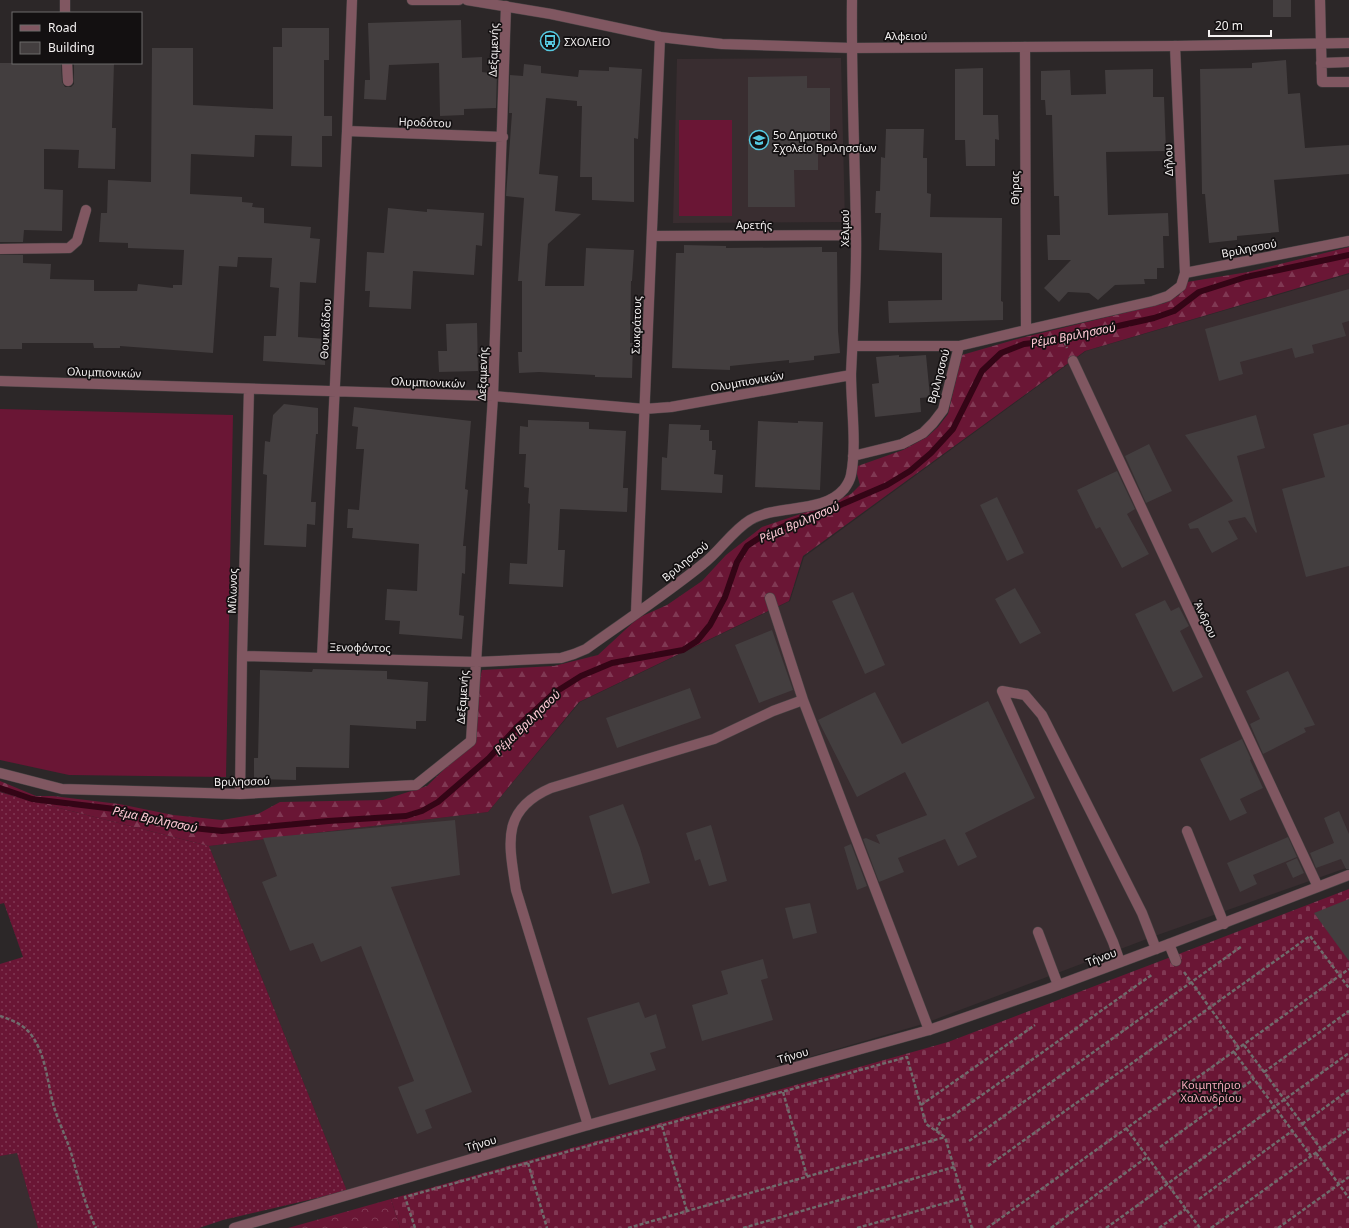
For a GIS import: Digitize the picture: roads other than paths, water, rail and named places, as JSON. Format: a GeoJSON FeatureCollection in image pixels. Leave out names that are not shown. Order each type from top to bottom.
{"type":"FeatureCollection","features":[{"type":"Feature","properties":{"kind":"street"},"geometry":{"type":"LineString","coordinates":[[65,0],[65,12]]}},
{"type":"Feature","properties":{"kind":"street","name":"Θουκιδίδου"},"geometry":{"type":"LineString","coordinates":[[322,658],[352,0]]}},
{"type":"Feature","properties":{"kind":"street"},"geometry":{"type":"LineString","coordinates":[[412,0],[459,0]]}},
{"type":"Feature","properties":{"kind":"street","name":"Αλφειού"},"geometry":{"type":"LineString","coordinates":[[467,0],[506,6],[660,37],[722,44],[852,48],[1175,46],[1349,43]]}},
{"type":"Feature","properties":{"kind":"street","name":"Χελμού"},"geometry":{"type":"LineString","coordinates":[[852,0],[856,235],[851,374],[853,456]]}},
{"type":"Feature","properties":{"kind":"street"},"geometry":{"type":"LineString","coordinates":[[1320,0],[1322,82],[1349,82]]}},
{"type":"Feature","properties":{"kind":"street","name":"Δεξαμενής"},"geometry":{"type":"LineString","coordinates":[[471,742],[493,396],[503,137],[506,6]]}},
{"type":"Feature","properties":{"kind":"street","name":"Σωκράτους"},"geometry":{"type":"LineString","coordinates":[[636,613],[660,37]]}},
{"type":"Feature","properties":{"kind":"street","name":"Δήλου"},"geometry":{"type":"LineString","coordinates":[[1175,46],[1185,273]]}},
{"type":"Feature","properties":{"kind":"street","name":"Θήρας"},"geometry":{"type":"LineString","coordinates":[[1025,47],[1026,330]]}},
{"type":"Feature","properties":{"kind":"street"},"geometry":{"type":"LineString","coordinates":[[1322,63],[1349,62]]}},
{"type":"Feature","properties":{"kind":"street"},"geometry":{"type":"LineString","coordinates":[[67,64],[68,81]]}},
{"type":"Feature","properties":{"kind":"street","name":"Ηροδότου"},"geometry":{"type":"LineString","coordinates":[[347,131],[503,137]]}},
{"type":"Feature","properties":{"kind":"street"},"geometry":{"type":"LineString","coordinates":[[0,249],[69,248],[77,241],[86,210]]}},
{"type":"Feature","properties":{"kind":"street","name":"Αρετής"},"geometry":{"type":"LineString","coordinates":[[652,236],[856,235]]}},
{"type":"Feature","properties":{"kind":"street","name":"Βριλησσού"},"geometry":{"type":"LineString","coordinates":[[477,662],[561,658],[586,649],[705,563],[738,529],[749,520],[759,515],[822,503],[839,495],[851,477],[853,456],[902,444],[923,433],[933,423],[943,410],[959,346],[1162,299],[1176,291],[1181,286],[1185,273],[1349,240]]}},
{"type":"Feature","properties":{"kind":"street"},"geometry":{"type":"LineString","coordinates":[[853,346],[959,346]]}},
{"type":"Feature","properties":{"kind":"street","name":"Άνδρου"},"geometry":{"type":"LineString","coordinates":[[1073,361],[1318,887]]}},
{"type":"Feature","properties":{"kind":"street","name":"Ολυμπιονικών"},"geometry":{"type":"LineString","coordinates":[[0,381],[493,396],[644,409],[671,407],[851,374]]}},
{"type":"Feature","properties":{"kind":"street","name":"Μίλωνος"},"geometry":{"type":"LineString","coordinates":[[240,794],[249,389]]}},
{"type":"Feature","properties":{"kind":"street"},"geometry":{"type":"LineString","coordinates":[[770,598],[803,700],[928,1030]]}},
{"type":"Feature","properties":{"kind":"street","name":"Ξενοφόντος"},"geometry":{"type":"LineString","coordinates":[[242,656],[477,662]]}},
{"type":"Feature","properties":{"kind":"street"},"geometry":{"type":"LineString","coordinates":[[1120,962],[1113,942],[1002,691],[1025,695],[1042,715],[1142,913],[1156,949]]}},
{"type":"Feature","properties":{"kind":"street"},"geometry":{"type":"LineString","coordinates":[[588,1125],[516,890],[511,858],[510,832],[516,818],[525,805],[539,794],[551,788],[714,739],[773,711],[803,700]]}},
{"type":"Feature","properties":{"kind":"street","name":"Βριλησσού"},"geometry":{"type":"LineString","coordinates":[[0,774],[62,789],[240,794],[416,785],[471,742]]}},
{"type":"Feature","properties":{"kind":"street"},"geometry":{"type":"LineString","coordinates":[[1187,831],[1224,924]]}},
{"type":"Feature","properties":{"kind":"street","name":"Τήνου"},"geometry":{"type":"LineString","coordinates":[[235,1228],[588,1125],[928,1030],[1058,985],[1224,924],[1349,875]]}},
{"type":"Feature","properties":{"kind":"street"},"geometry":{"type":"LineString","coordinates":[[1038,932],[1058,985]]}},
{"type":"Feature","properties":{"kind":"street"},"geometry":{"type":"LineString","coordinates":[[1169,944],[1176,961]]}},
{"type":"Feature","properties":{"kind":"waterway","name":"Ρέμα Βριλησσού"},"geometry":{"type":"LineString","coordinates":[[0,788],[32,799],[123,810],[183,827],[222,831],[328,821],[406,816],[422,811],[438,802],[489,758],[516,728],[554,693],[581,676],[612,663],[683,650],[697,641],[710,625],[725,597],[737,562],[747,546],[759,538],[793,522],[838,506],[887,485],[910,471],[931,453],[953,429],[982,371],[1001,353],[1024,344],[1051,341],[1154,318],[1174,311],[1199,292],[1246,277],[1349,255]]}},
{"type":"Feature","properties":{"kind":"place","name":"ΣΧΟΛΕΙΟ"},"geometry":{"type":"Point","coordinates":[550,41]}},
{"type":"Feature","properties":{"kind":"place","name":"5ο Δημοτικό Σχολείο Βριλησσίων"},"geometry":{"type":"Point","coordinates":[759,140]}},
{"type":"Feature","properties":{"kind":"park label","name":"Κοιμητήριο Χαλανδρίου"},"geometry":{"type":"Point","coordinates":[1211,1090]}}]}
